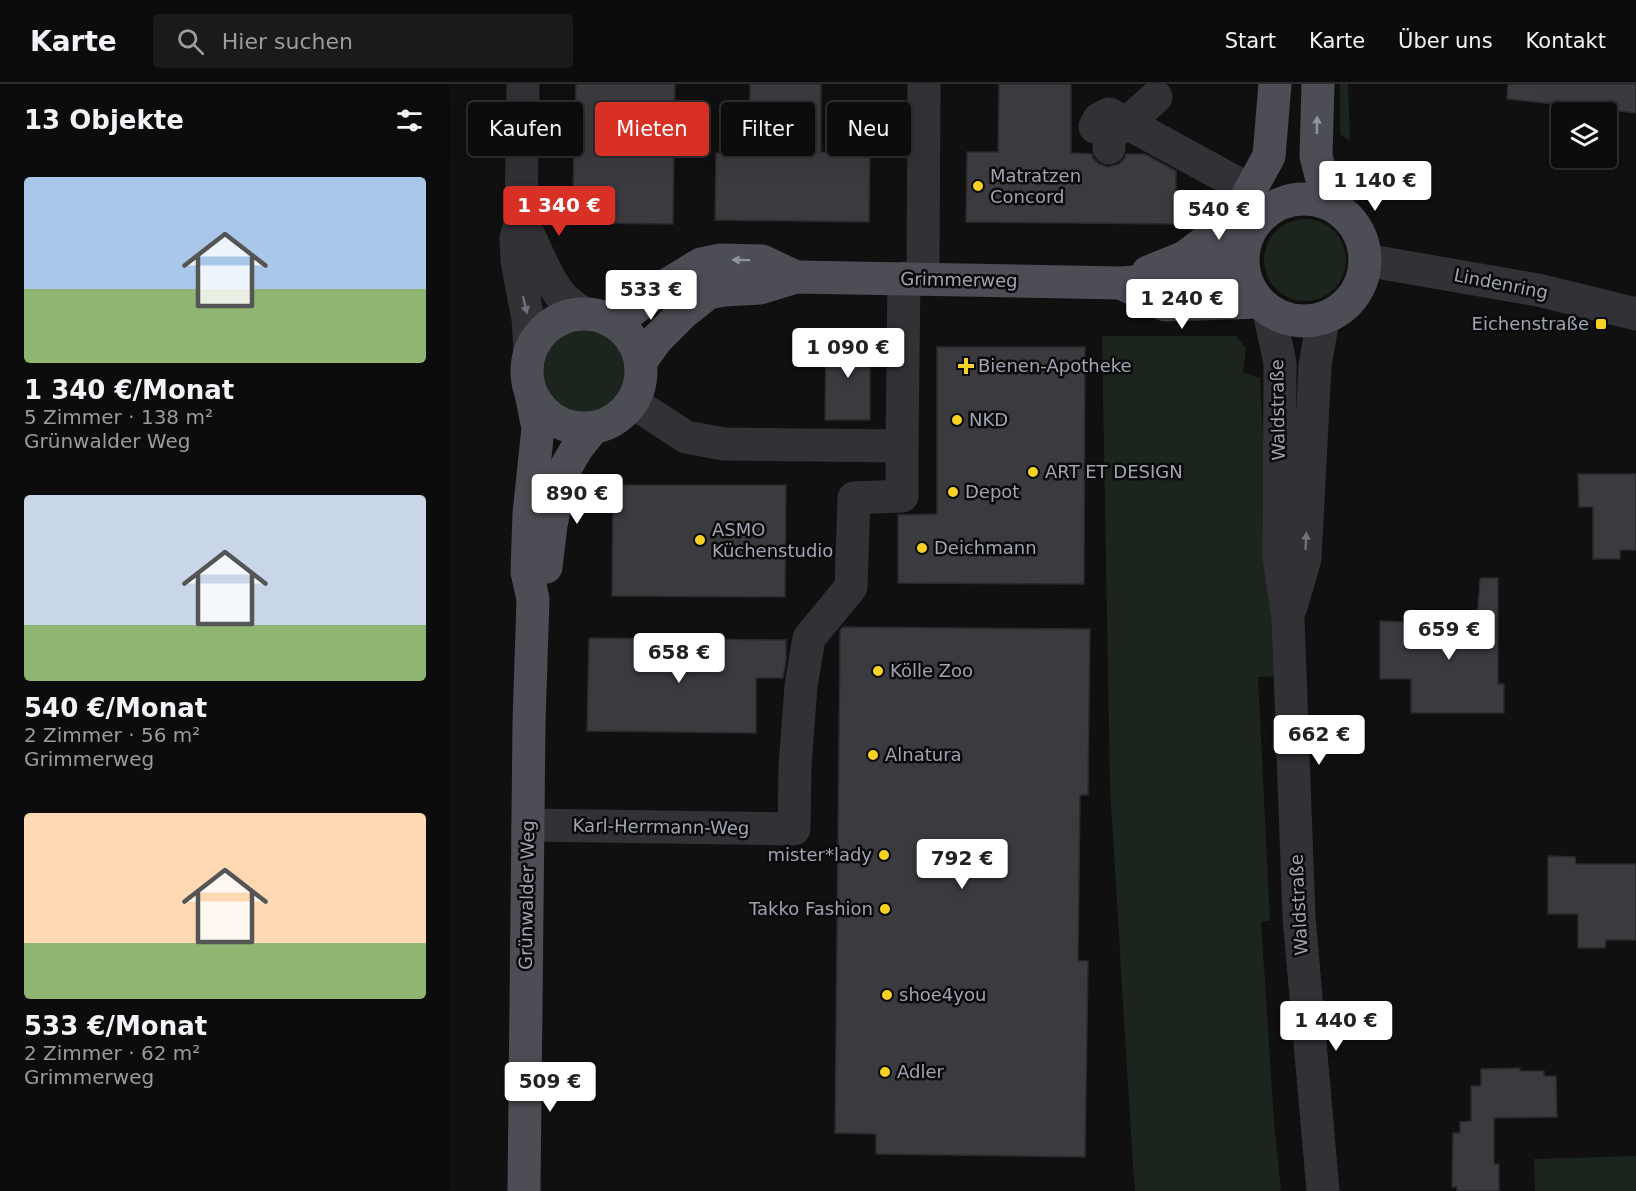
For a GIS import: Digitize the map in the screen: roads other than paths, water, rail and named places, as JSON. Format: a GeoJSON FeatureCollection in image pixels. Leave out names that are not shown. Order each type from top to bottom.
{"type":"FeatureCollection","features":[{"type":"Feature","properties":{"kind":"main road"},"geometry":{"type":"LineString","coordinates":[[1121,283],[1185,257],[1226,226],[1239,211],[1269,156],[1275,84]]}},
{"type":"Feature","properties":{"kind":"main road"},"geometry":{"type":"LineString","coordinates":[[1279,203],[1288,156],[1288,84]]}},
{"type":"Feature","properties":{"kind":"main road"},"geometry":{"type":"LineString","coordinates":[[1318,84],[1317,156],[1328,203]]}},
{"type":"Feature","properties":{"kind":"main road"},"geometry":{"type":"LineString","coordinates":[[1243,250],[1250,231],[1262,214],[1279,203],[1303,198],[1328,203],[1347,216],[1361,236],[1365,260],[1360,285],[1345,306],[1323,319],[1295,321],[1264,307]]}},
{"type":"Feature","properties":{"kind":"main road","name":"Grimmerweg"},"geometry":{"type":"LineString","coordinates":[[641,361],[657,339],[683,313],[708,293],[724,290],[760,288],[796,277],[1121,283],[1190,278],[1213,270],[1243,250]]}},
{"type":"Feature","properties":{"kind":"main road","name":"Waldstraße"},"geometry":{"type":"LineString","coordinates":[[1243,250],[1245,278],[1264,307]]}},
{"type":"Feature","properties":{"kind":"main road","name":"Grimmerweg"},"geometry":{"type":"LineString","coordinates":[[596,316],[631,310],[701,264],[721,260],[762,261],[796,277]]}},
{"type":"Feature","properties":{"kind":"main road","name":"Grimmerweg"},"geometry":{"type":"LineString","coordinates":[[1121,283],[1165,305],[1264,307]]}},
{"type":"Feature","properties":{"kind":"main road"},"geometry":{"type":"LineString","coordinates":[[530,350],[542,331],[560,318],[596,316]]}},
{"type":"Feature","properties":{"kind":"main road","name":"Grünwalder Weg"},"geometry":{"type":"LineString","coordinates":[[596,316],[624,329],[635,344],[641,361]]}},
{"type":"Feature","properties":{"kind":"main road","name":"Grünwalder Weg"},"geometry":{"type":"LineString","coordinates":[[524,1191],[529,723],[533,599],[527,572],[528,526],[538,428],[527,380],[530,350]]}},
{"type":"Feature","properties":{"kind":"main road"},"geometry":{"type":"LineString","coordinates":[[632,402],[641,382],[641,361]]}},
{"type":"Feature","properties":{"kind":"main road"},"geometry":{"type":"LineString","coordinates":[[531,394],[539,407],[550,417],[578,428],[593,428]]}},
{"type":"Feature","properties":{"kind":"main road","name":"Grünwalder Weg"},"geometry":{"type":"LineString","coordinates":[[533,599],[545,576],[551,525],[562,474],[577,448],[593,428],[615,419],[632,402]]}},
{"type":"Feature","properties":{"kind":"street","name":"Grünwalder Weg"},"geometry":{"type":"LineString","coordinates":[[523,84],[521,219],[516,238],[517,261],[528,319],[530,350]]}},
{"type":"Feature","properties":{"kind":"street"},"geometry":{"type":"LineString","coordinates":[[632,402],[686,437],[724,444],[902,446],[914,279],[924,84]]}},
{"type":"Feature","properties":{"kind":"street"},"geometry":{"type":"LineString","coordinates":[[1156,97],[1110,133],[1235,182]]}},
{"type":"Feature","properties":{"kind":"street","name":"Grünwalder Weg"},"geometry":{"type":"LineString","coordinates":[[521,219],[550,279],[564,299],[596,316]]}},
{"type":"Feature","properties":{"kind":"street","name":"Lindenring"},"geometry":{"type":"LineString","coordinates":[[1365,260],[1527,288],[1636,314]]}},
{"type":"Feature","properties":{"kind":"street","name":"Waldstraße"},"geometry":{"type":"LineString","coordinates":[[1264,307],[1280,363],[1279,556],[1288,618],[1299,917],[1323,1191]]}},
{"type":"Feature","properties":{"kind":"street","name":"Waldstraße"},"geometry":{"type":"LineString","coordinates":[[1288,618],[1305,559],[1315,366],[1323,319]]}},
{"type":"Feature","properties":{"kind":"street","name":"Karl-Herrmann-Weg"},"geometry":{"type":"LineString","coordinates":[[528,825],[794,828],[801,686],[809,638],[850,587],[854,498],[902,496],[902,446]]}},
{"type":"Feature","properties":{"kind":"place","name":"Matratzen Concord"},"geometry":{"type":"Point","coordinates":[978,186]}},
{"type":"Feature","properties":{"kind":"place","name":"Eichenstraße"},"geometry":{"type":"Point","coordinates":[1601,324]}},
{"type":"Feature","properties":{"kind":"place","name":"Bienen-Apotheke"},"geometry":{"type":"Point","coordinates":[966,366]}},
{"type":"Feature","properties":{"kind":"place","name":"NKD"},"geometry":{"type":"Point","coordinates":[957,420]}},
{"type":"Feature","properties":{"kind":"place","name":"ART ET DESIGN"},"geometry":{"type":"Point","coordinates":[1033,472]}},
{"type":"Feature","properties":{"kind":"place","name":"Depot"},"geometry":{"type":"Point","coordinates":[953,492]}},
{"type":"Feature","properties":{"kind":"place","name":"ASMO Küchenstudio"},"geometry":{"type":"Point","coordinates":[700,540]}},
{"type":"Feature","properties":{"kind":"place","name":"Deichmann"},"geometry":{"type":"Point","coordinates":[922,548]}},
{"type":"Feature","properties":{"kind":"place","name":"Kölle Zoo"},"geometry":{"type":"Point","coordinates":[878,671]}},
{"type":"Feature","properties":{"kind":"place","name":"Alnatura"},"geometry":{"type":"Point","coordinates":[873,755]}},
{"type":"Feature","properties":{"kind":"place","name":"mister*lady"},"geometry":{"type":"Point","coordinates":[884,855]}},
{"type":"Feature","properties":{"kind":"place","name":"Takko Fashion"},"geometry":{"type":"Point","coordinates":[885,909]}},
{"type":"Feature","properties":{"kind":"place","name":"shoe4you"},"geometry":{"type":"Point","coordinates":[887,995]}},
{"type":"Feature","properties":{"kind":"place","name":"Adler"},"geometry":{"type":"Point","coordinates":[885,1072]}}]}
